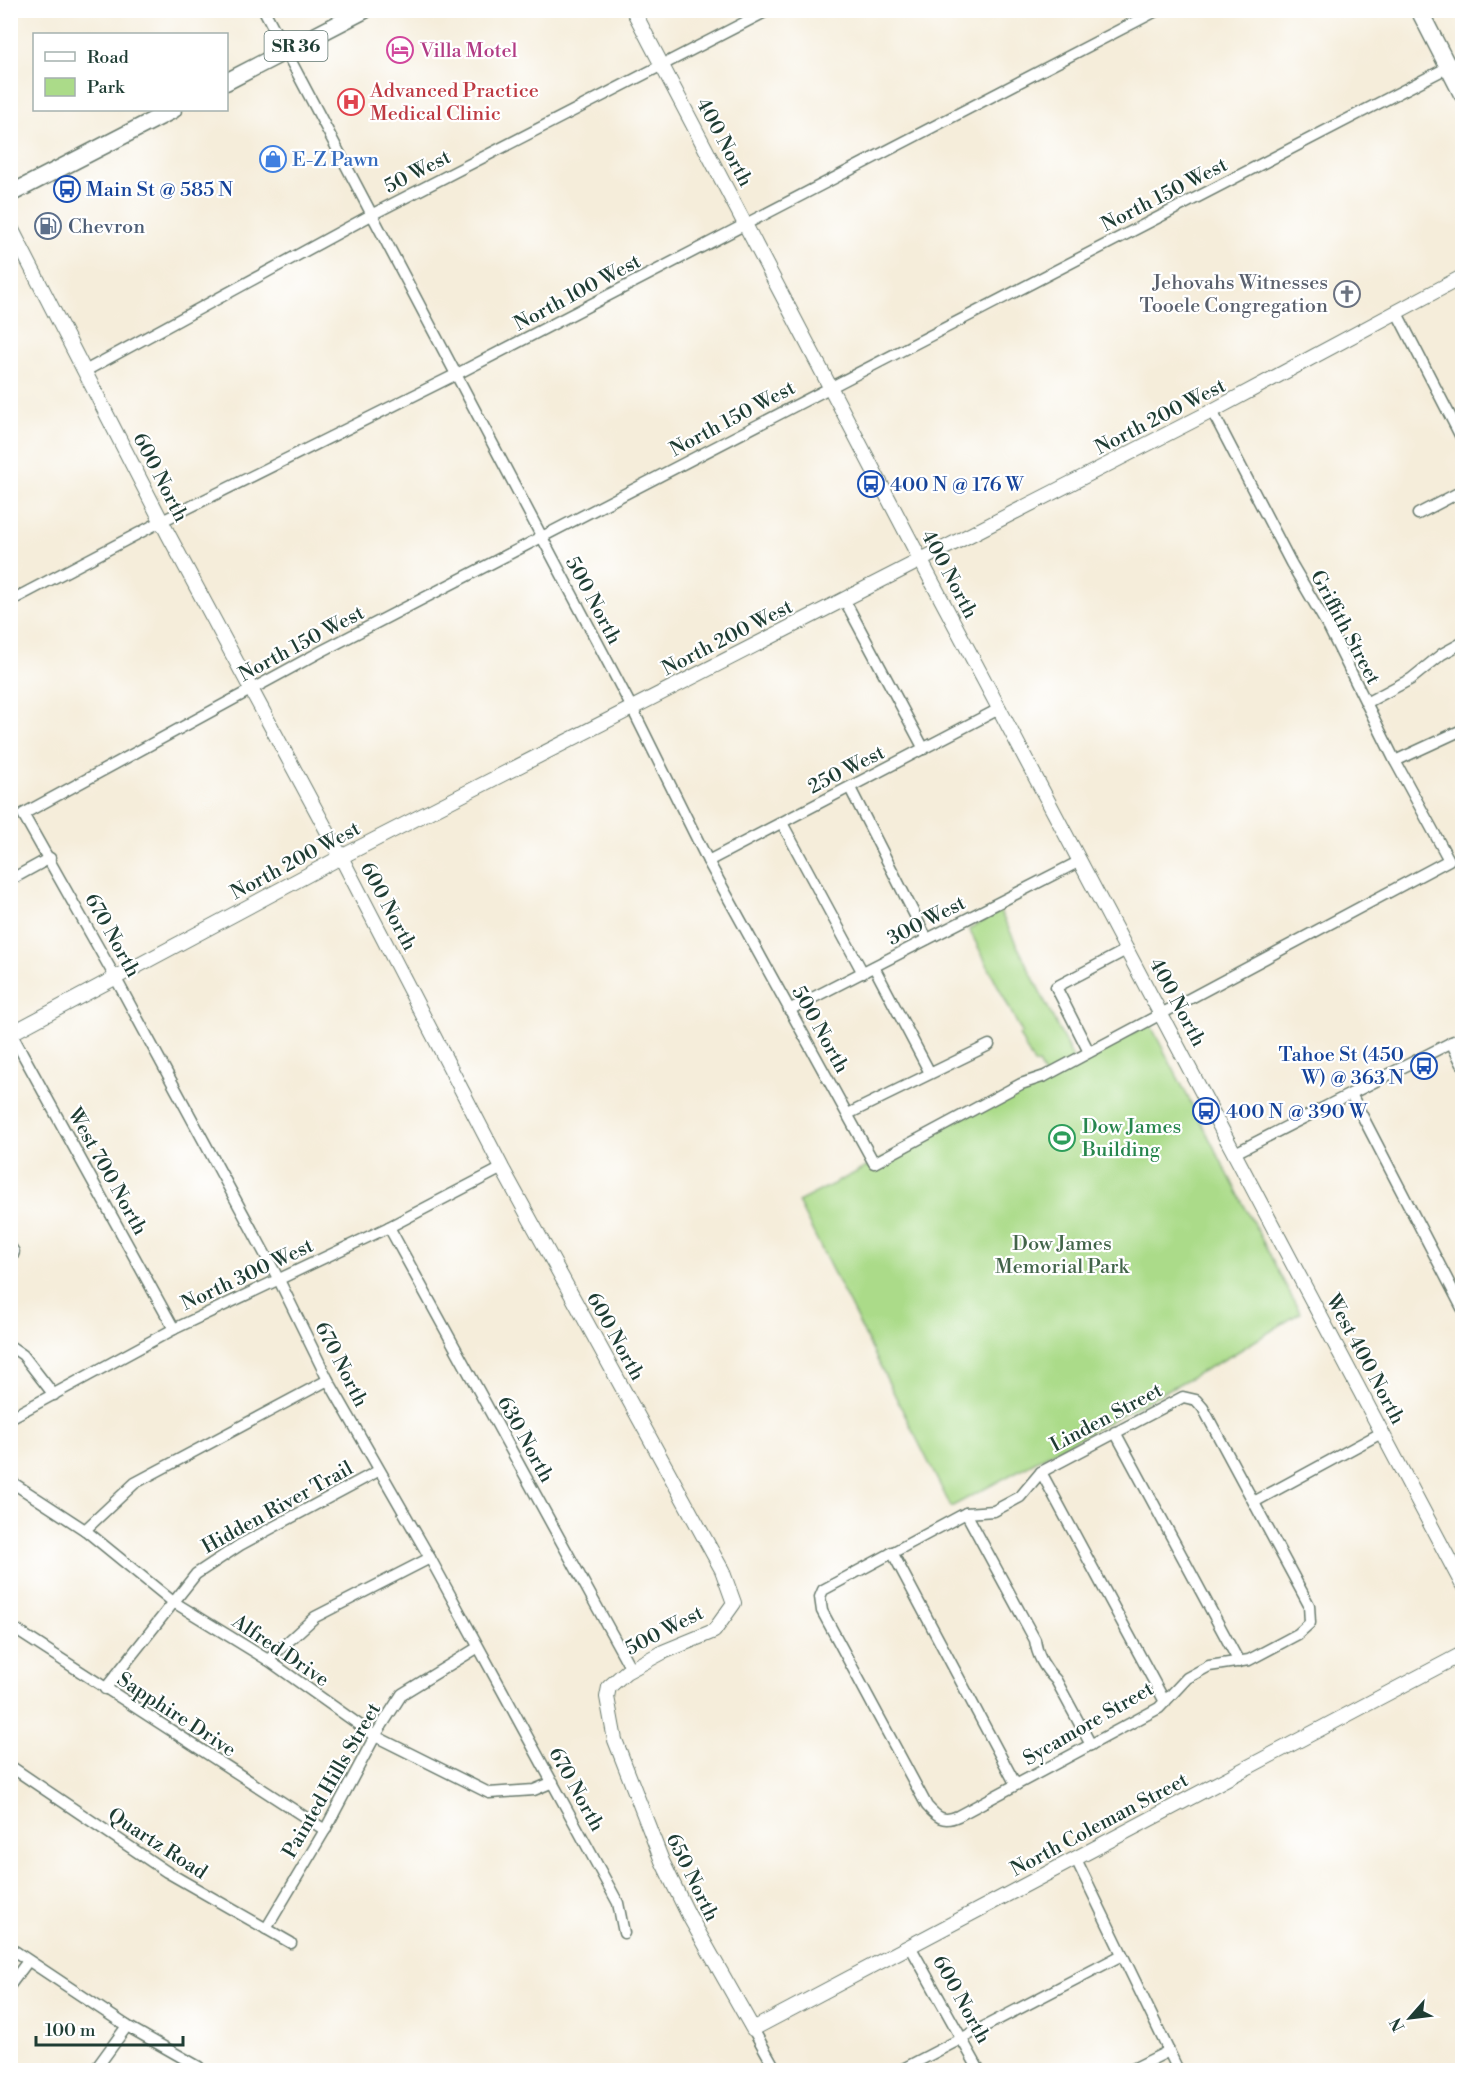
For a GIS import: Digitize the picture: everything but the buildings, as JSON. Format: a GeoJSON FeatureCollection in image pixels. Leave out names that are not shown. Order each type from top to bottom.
{"type":"FeatureCollection","features":[{"type":"Feature","properties":{"kind":"main road","name":"SR 36"},"geometry":{"type":"LineString","coordinates":[[228,81],[365,10]]}},
{"type":"Feature","properties":{"kind":"main road"},"geometry":{"type":"LineString","coordinates":[[1419,10],[1456,64],[1462,94]]}},
{"type":"Feature","properties":{"kind":"main road"},"geometry":{"type":"LineString","coordinates":[[10,194],[171,111]]}},
{"type":"Feature","properties":{"kind":"street","name":"500 North"},"geometry":{"type":"LineString","coordinates":[[264,10],[632,708],[708,861],[874,1163],[1021,1084],[1035,1081],[1089,1052]]}},
{"type":"Feature","properties":{"kind":"street","name":"400 North"},"geometry":{"type":"LineString","coordinates":[[633,10],[920,560],[1235,1153]]}},
{"type":"Feature","properties":{"kind":"street","name":"50 West"},"geometry":{"type":"LineString","coordinates":[[85,371],[373,214],[769,10]]}},
{"type":"Feature","properties":{"kind":"street","name":"North 100 West"},"geometry":{"type":"LineString","coordinates":[[10,601],[162,520],[457,374],[1158,10]]}},
{"type":"Feature","properties":{"kind":"street","name":"North 150 West"},"geometry":{"type":"LineString","coordinates":[[22,814],[251,690],[831,386],[1456,64]]}},
{"type":"Feature","properties":{"kind":"street","name":"600 North"},"geometry":{"type":"LineString","coordinates":[[10,226],[502,1168],[722,1570],[734,1603]]}},
{"type":"Feature","properties":{"kind":"street","name":"North 200 West"},"geometry":{"type":"LineString","coordinates":[[11,1033],[340,857],[1212,411],[1462,277]]}},
{"type":"Feature","properties":{"kind":"street"},"geometry":{"type":"LineString","coordinates":[[1397,313],[1462,439]]}},
{"type":"Feature","properties":{"kind":"street","name":"Griffith Street"},"geometry":{"type":"LineString","coordinates":[[1162,1014],[1449,860],[1395,761],[1329,628],[1291,563],[1212,411]]}},
{"type":"Feature","properties":{"kind":"street"},"geometry":{"type":"LineString","coordinates":[[1418,514],[1462,491]]}},
{"type":"Feature","properties":{"kind":"street"},"geometry":{"type":"LineString","coordinates":[[844,599],[924,749]]}},
{"type":"Feature","properties":{"kind":"street"},"geometry":{"type":"LineString","coordinates":[[1366,703],[1411,679],[1442,654],[1462,643]]}},
{"type":"Feature","properties":{"kind":"street","name":"250 West"},"geometry":{"type":"LineString","coordinates":[[708,861],[999,709]]}},
{"type":"Feature","properties":{"kind":"street"},"geometry":{"type":"LineString","coordinates":[[1395,761],[1462,730]]}},
{"type":"Feature","properties":{"kind":"street"},"geometry":{"type":"LineString","coordinates":[[850,788],[927,939]]}},
{"type":"Feature","properties":{"kind":"street","name":"670 North"},"geometry":{"type":"LineString","coordinates":[[22,814],[50,858],[116,977],[279,1280],[328,1380],[378,1471],[430,1558],[477,1648],[553,1782],[618,1903],[624,1932]]}},
{"type":"Feature","properties":{"kind":"street"},"geometry":{"type":"LineString","coordinates":[[782,823],[863,973]]}},
{"type":"Feature","properties":{"kind":"street"},"geometry":{"type":"LineString","coordinates":[[10,880],[50,858]]}},
{"type":"Feature","properties":{"kind":"street","name":"300 West"},"geometry":{"type":"LineString","coordinates":[[789,1010],[1080,861]]}},
{"type":"Feature","properties":{"kind":"street"},"geometry":{"type":"LineString","coordinates":[[1128,950],[1056,987],[1089,1052],[1162,1014]]}},
{"type":"Feature","properties":{"kind":"street"},"geometry":{"type":"LineString","coordinates":[[874,967],[930,1073]]}},
{"type":"Feature","properties":{"kind":"street","name":"West 700 North"},"geometry":{"type":"LineString","coordinates":[[11,1033],[174,1329]]}},
{"type":"Feature","properties":{"kind":"street"},"geometry":{"type":"LineString","coordinates":[[1235,1153],[1462,1037]]}},
{"type":"Feature","properties":{"kind":"street"},"geometry":{"type":"LineString","coordinates":[[1451,1042],[1462,1064]]}},
{"type":"Feature","properties":{"kind":"street"},"geometry":{"type":"LineString","coordinates":[[848,1114],[989,1045]]}},
{"type":"Feature","properties":{"kind":"street"},"geometry":{"type":"LineString","coordinates":[[1351,1094],[1462,1308]]}},
{"type":"Feature","properties":{"kind":"street","name":"West 400 North"},"geometry":{"type":"LineString","coordinates":[[1235,1153],[1462,1584]]}},
{"type":"Feature","properties":{"kind":"street","name":"North 300 West"},"geometry":{"type":"LineString","coordinates":[[10,1418],[174,1329],[389,1227],[502,1168]]}},
{"type":"Feature","properties":{"kind":"street","name":"630 North"},"geometry":{"type":"LineString","coordinates":[[389,1227],[632,1669]]}},
{"type":"Feature","properties":{"kind":"street"},"geometry":{"type":"LineString","coordinates":[[10,1246],[14,1252],[10,1262]]}},
{"type":"Feature","properties":{"kind":"street"},"geometry":{"type":"LineString","coordinates":[[10,1346],[23,1355],[54,1395]]}},
{"type":"Feature","properties":{"kind":"street"},"geometry":{"type":"LineString","coordinates":[[85,1530],[135,1483],[328,1380]]}},
{"type":"Feature","properties":{"kind":"street","name":"Linden Street"},"geometry":{"type":"LineString","coordinates":[[943,1820],[927,1806],[822,1611],[820,1597],[830,1586],[966,1513],[994,1510],[1020,1497],[1041,1472],[1176,1399],[1189,1397],[1196,1400],[1203,1408],[1309,1605],[1310,1623]]}},
{"type":"Feature","properties":{"kind":"street"},"geometry":{"type":"LineString","coordinates":[[1115,1432],[1239,1662]]}},
{"type":"Feature","properties":{"kind":"street"},"geometry":{"type":"LineString","coordinates":[[1254,1502],[1383,1432]]}},
{"type":"Feature","properties":{"kind":"street","name":"Hidden River Trail"},"geometry":{"type":"LineString","coordinates":[[105,1689],[172,1601],[196,1574],[240,1545],[378,1471]]}},
{"type":"Feature","properties":{"kind":"street"},"geometry":{"type":"LineString","coordinates":[[1041,1472],[1165,1702]]}},
{"type":"Feature","properties":{"kind":"street","name":"Alfred Drive"},"geometry":{"type":"LineString","coordinates":[[10,1481],[85,1530],[172,1601],[268,1660],[375,1736],[489,1793],[534,1790],[553,1782]]}},
{"type":"Feature","properties":{"kind":"street"},"geometry":{"type":"LineString","coordinates":[[966,1513],[1035,1640],[1036,1650],[1043,1664],[1056,1680],[1091,1745]]}},
{"type":"Feature","properties":{"kind":"street"},"geometry":{"type":"LineString","coordinates":[[892,1552],[1016,1785]]}},
{"type":"Feature","properties":{"kind":"street"},"geometry":{"type":"LineString","coordinates":[[268,1660],[315,1617],[430,1558]]}},
{"type":"Feature","properties":{"kind":"street","name":"500 West"},"geometry":{"type":"LineString","coordinates":[[609,1687],[632,1669],[714,1631],[734,1603]]}},
{"type":"Feature","properties":{"kind":"street","name":"Sycamore Street"},"geometry":{"type":"LineString","coordinates":[[943,1820],[958,1816],[1159,1708],[1187,1678],[1209,1666],[1249,1660],[1298,1634],[1310,1623]]}},
{"type":"Feature","properties":{"kind":"street","name":"Sapphire Drive"},"geometry":{"type":"LineString","coordinates":[[10,1626],[325,1830]]}},
{"type":"Feature","properties":{"kind":"street","name":"Painted Hills Street"},"geometry":{"type":"LineString","coordinates":[[266,1929],[325,1830],[375,1736],[402,1694],[477,1648]]}},
{"type":"Feature","properties":{"kind":"street","name":"North Coleman Street"},"geometry":{"type":"LineString","coordinates":[[753,2029],[1462,1653]]}},
{"type":"Feature","properties":{"kind":"street","name":"650 North"},"geometry":{"type":"LineString","coordinates":[[609,1687],[607,1708],[615,1740],[662,1861],[688,1914],[776,2070]]}},
{"type":"Feature","properties":{"kind":"street","name":"Quartz Road"},"geometry":{"type":"LineString","coordinates":[[10,1766],[172,1875],[291,1943]]}},
{"type":"Feature","properties":{"kind":"street"},"geometry":{"type":"LineString","coordinates":[[1076,1859],[1178,2070]]}},
{"type":"Feature","properties":{"kind":"street","name":"600 North"},"geometry":{"type":"LineString","coordinates":[[910,1946],[979,2070]]}},
{"type":"Feature","properties":{"kind":"street"},"geometry":{"type":"LineString","coordinates":[[10,1948],[127,2026],[199,2067]]}},
{"type":"Feature","properties":{"kind":"street"},"geometry":{"type":"LineString","coordinates":[[901,2070],[1122,1954]]}},
{"type":"Feature","properties":{"kind":"street"},"geometry":{"type":"LineString","coordinates":[[10,1985],[28,1961]]}},
{"type":"Feature","properties":{"kind":"street"},"geometry":{"type":"LineString","coordinates":[[95,2070],[127,2026]]}},
{"type":"Feature","properties":{"kind":"street"},"geometry":{"type":"LineString","coordinates":[[1131,2070],[1169,2051]]}},
{"type":"Feature","properties":{"kind":"green space","name":"Dow James Memorial Park"},"geometry":{"type":"Polygon","coordinates":[[[1000,911],[1075,1062],[1150,1024],[1300,1313],[1234,1354],[951,1507],[798,1202],[1044,1076],[1038,1063],[1034,1064],[1019,1035],[1022,1033],[969,929],[1000,911]]]}},
{"type":"Feature","properties":{"kind":"place","name":"Villa Motel"},"geometry":{"type":"Point","coordinates":[400,50]}},
{"type":"Feature","properties":{"kind":"place","name":"Advanced Practice Medical Clinic"},"geometry":{"type":"Point","coordinates":[351,102]}},
{"type":"Feature","properties":{"kind":"place","name":"E-Z Pawn"},"geometry":{"type":"Point","coordinates":[273,159]}},
{"type":"Feature","properties":{"kind":"place","name":"Main St @ 585 N"},"geometry":{"type":"Point","coordinates":[67,189]}},
{"type":"Feature","properties":{"kind":"place","name":"Chevron"},"geometry":{"type":"Point","coordinates":[48,226]}},
{"type":"Feature","properties":{"kind":"place","name":"Jehovahs Witnesses Tooele Congregation"},"geometry":{"type":"Point","coordinates":[1347,294]}},
{"type":"Feature","properties":{"kind":"place","name":"400 N @ 176 W"},"geometry":{"type":"Point","coordinates":[871,484]}},
{"type":"Feature","properties":{"kind":"place","name":"Tahoe St (450 W) @ 363 N"},"geometry":{"type":"Point","coordinates":[1424,1066]}},
{"type":"Feature","properties":{"kind":"place","name":"400 N @ 390 W"},"geometry":{"type":"Point","coordinates":[1206,1111]}},
{"type":"Feature","properties":{"kind":"place","name":"Dow James Building"},"geometry":{"type":"Point","coordinates":[1062,1138]}}]}
